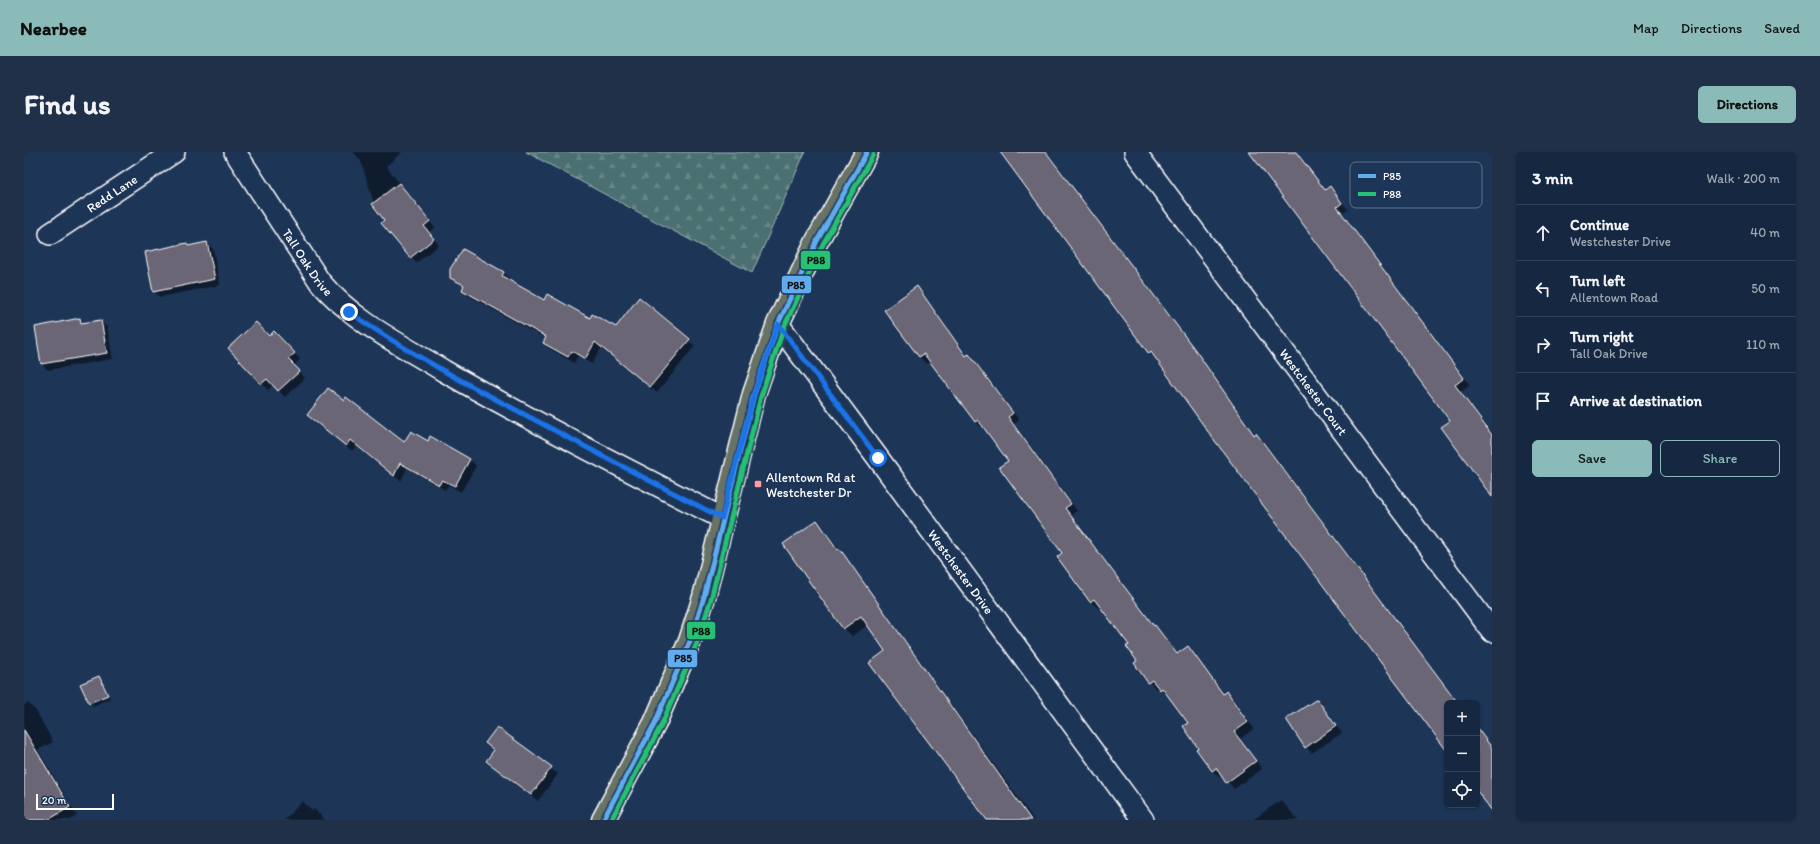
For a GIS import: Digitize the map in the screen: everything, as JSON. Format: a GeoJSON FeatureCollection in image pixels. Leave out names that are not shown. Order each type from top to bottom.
{"type":"FeatureCollection","features":[{"type":"Feature","properties":{"kind":"main road"},"geometry":{"type":"LineString","coordinates":[[603,820],[655,723],[690,641],[704,597],[722,518],[754,394],[778,324],[817,241],[866,152]]}},
{"type":"Feature","properties":{"kind":"street","name":"Redd Lane"},"geometry":{"type":"LineString","coordinates":[[50,234],[174,152]]}},
{"type":"Feature","properties":{"kind":"street","name":"Tall Oak Drive"},"geometry":{"type":"LineString","coordinates":[[236,152],[320,282],[334,299],[349,312],[372,328],[478,390],[646,480],[722,518]]}},
{"type":"Feature","properties":{"kind":"street","name":"Westchester Court"},"geometry":{"type":"LineString","coordinates":[[1135,152],[1492,631]]}},
{"type":"Feature","properties":{"kind":"street","name":"Westchester Drive"},"geometry":{"type":"LineString","coordinates":[[778,324],[1143,820]]}},
{"type":"Feature","properties":{"kind":"green space"},"geometry":{"type":"Polygon","coordinates":[[[526,152],[805,152],[752,273],[526,152]]]}},
{"type":"Feature","properties":{"kind":"building"},"geometry":{"type":"Polygon","coordinates":[[[1000,152],[1046,152],[1196,351],[1254,435],[1256,433],[1456,700],[1444,700],[1444,747],[1209,433],[1151,352],[1149,354],[1000,152]]]}},
{"type":"Feature","properties":{"kind":"building"},"geometry":{"type":"Polygon","coordinates":[[[1249,152],[1296,152],[1325,190],[1330,186],[1342,203],[1337,207],[1464,378],[1455,385],[1492,435],[1492,497],[1441,427],[1450,421],[1249,152]]]}},
{"type":"Feature","properties":{"kind":"building"},"geometry":{"type":"Polygon","coordinates":[[[399,183],[430,221],[424,226],[434,239],[410,258],[381,223],[384,220],[372,204],[399,183]]]}},
{"type":"Feature","properties":{"kind":"building"},"geometry":{"type":"Polygon","coordinates":[[[207,242],[215,279],[153,292],[145,252],[187,243],[188,246],[207,242]]]}},
{"type":"Feature","properties":{"kind":"building"},"geometry":{"type":"Polygon","coordinates":[[[463,249],[504,272],[502,276],[544,300],[547,294],[590,318],[592,314],[616,327],[639,297],[690,339],[650,387],[595,342],[585,359],[572,351],[568,357],[543,343],[546,337],[462,290],[464,285],[450,278],[450,269],[463,249]]]}},
{"type":"Feature","properties":{"kind":"building"},"geometry":{"type":"Polygon","coordinates":[[[917,286],[966,356],[969,354],[1013,413],[1008,417],[1071,504],[1065,508],[1154,626],[1155,625],[1177,654],[1188,646],[1223,694],[1226,691],[1248,722],[1234,732],[1256,761],[1226,783],[1216,768],[1212,771],[1196,749],[1198,748],[1183,726],[1188,723],[1162,688],[1160,690],[1152,680],[1148,683],[1134,663],[1137,661],[1126,646],[1129,645],[1094,599],[1090,602],[1057,557],[1062,553],[999,467],[1008,461],[978,420],[975,422],[924,354],[919,357],[884,310],[917,286]]]}},
{"type":"Feature","properties":{"kind":"building"},"geometry":{"type":"Polygon","coordinates":[[[80,318],[81,323],[101,320],[107,353],[41,364],[35,327],[80,318]]]}},
{"type":"Feature","properties":{"kind":"building"},"geometry":{"type":"Polygon","coordinates":[[[256,322],[269,336],[274,331],[295,353],[288,359],[300,371],[278,391],[267,379],[261,384],[228,348],[256,322]]]}},
{"type":"Feature","properties":{"kind":"building"},"geometry":{"type":"Polygon","coordinates":[[[328,388],[344,400],[346,397],[404,442],[411,431],[428,441],[430,436],[470,459],[455,486],[442,480],[439,485],[400,463],[394,476],[350,440],[346,446],[307,415],[328,388]]]}},
{"type":"Feature","properties":{"kind":"building"},"geometry":{"type":"Polygon","coordinates":[[[817,520],[838,550],[840,549],[1031,820],[987,820],[869,663],[885,651],[861,616],[843,629],[808,580],[783,544],[817,520]]]}},
{"type":"Feature","properties":{"kind":"building"},"geometry":{"type":"Polygon","coordinates":[[[99,676],[108,695],[89,703],[80,684],[99,676]]]}},
{"type":"Feature","properties":{"kind":"building"},"geometry":{"type":"Polygon","coordinates":[[[1317,699],[1336,726],[1305,748],[1286,719],[1317,699]]]}},
{"type":"Feature","properties":{"kind":"building"},"geometry":{"type":"Polygon","coordinates":[[[497,727],[552,767],[531,795],[486,761],[494,750],[485,743],[497,727]]]}},
{"type":"Feature","properties":{"kind":"building"},"geometry":{"type":"Polygon","coordinates":[[[24,730],[70,807],[48,820],[24,820],[24,730]]]}},
{"type":"Feature","properties":{"kind":"building"},"geometry":{"type":"Polygon","coordinates":[[[1480,732],[1492,748],[1492,811],[1480,795],[1480,732]]]}},
{"type":"Feature","properties":{"kind":"transit line","name":"P85"},"geometry":{"type":"LineString","coordinates":[[603,820],[655,723],[690,641],[704,597],[754,394],[778,324],[817,241],[867,152]]}},
{"type":"Feature","properties":{"kind":"transit line","name":"P88"},"geometry":{"type":"LineString","coordinates":[[611,820],[661,726],[697,643],[711,599],[761,396],[784,327],[823,244],[873,155]]}},
{"type":"Feature","properties":{"kind":"place","name":"Allentown Rd at Westchester Dr"},"geometry":{"type":"Point","coordinates":[758,484]}},
{"type":"Feature","properties":{"kind":"route"},"geometry":{"type":"LineString","coordinates":[[349,312],[372,328],[478,390],[646,480],[722,518],[754,394],[778,324],[878,458]]}}]}
